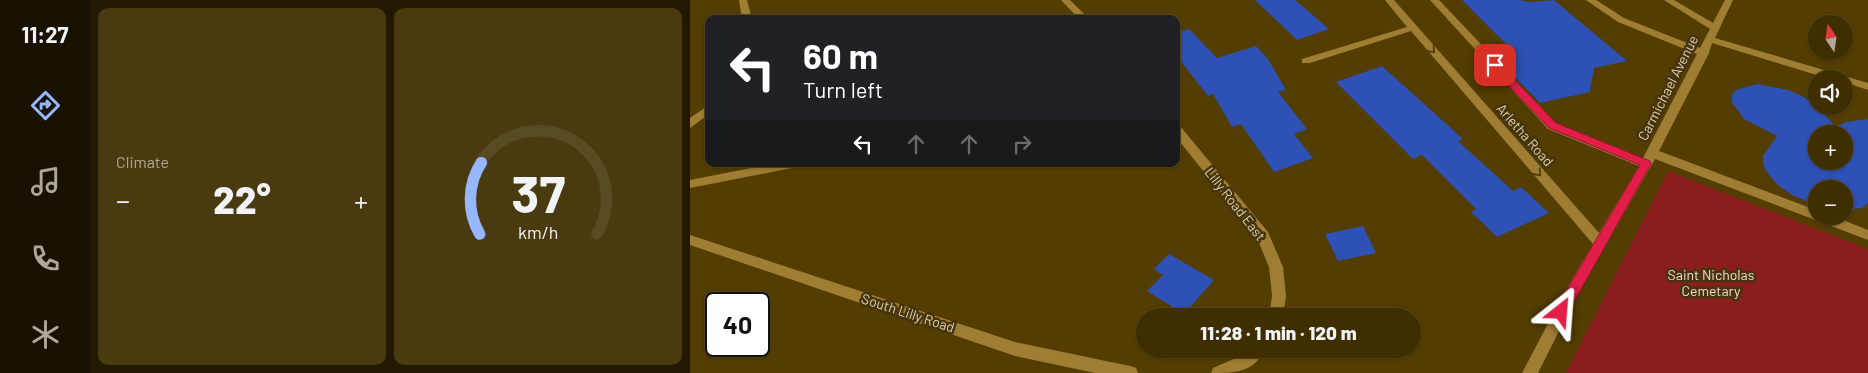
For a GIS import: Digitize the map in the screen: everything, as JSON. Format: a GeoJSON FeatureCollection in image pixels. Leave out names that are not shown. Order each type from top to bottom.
{"type":"FeatureCollection","features":[{"type":"Feature","properties":{"kind":"street"},"geometry":{"type":"LineString","coordinates":[[743,0],[746,15]]}},
{"type":"Feature","properties":{"kind":"street"},"geometry":{"type":"LineString","coordinates":[[1064,0],[1080,15]]}},
{"type":"Feature","properties":{"kind":"street","name":"Arletha Road"},"geometry":{"type":"LineString","coordinates":[[1389,0],[1600,243]]}},
{"type":"Feature","properties":{"kind":"street"},"geometry":{"type":"LineString","coordinates":[[1434,0],[1552,126],[1808,213]]}},
{"type":"Feature","properties":{"kind":"street"},"geometry":{"type":"LineString","coordinates":[[1590,0],[1621,20],[1704,54]]}},
{"type":"Feature","properties":{"kind":"street"},"geometry":{"type":"LineString","coordinates":[[1668,0],[1713,34],[1817,70]]}},
{"type":"Feature","properties":{"kind":"street","name":"Carmichael Avenue"},"geometry":{"type":"LineString","coordinates":[[1530,373],[1568,297],[1649,158],[1730,0]]}},
{"type":"Feature","properties":{"kind":"street"},"geometry":{"type":"LineString","coordinates":[[1306,61],[1412,28]]}},
{"type":"Feature","properties":{"kind":"street"},"geometry":{"type":"LineString","coordinates":[[1853,82],[1868,87]]}},
{"type":"Feature","properties":{"kind":"street"},"geometry":{"type":"LineString","coordinates":[[690,124],[705,111]]}},
{"type":"Feature","properties":{"kind":"street","name":"Lilly Road East"},"geometry":{"type":"LineString","coordinates":[[1180,134],[1263,236],[1276,267],[1279,296],[1277,308]]}},
{"type":"Feature","properties":{"kind":"street"},"geometry":{"type":"LineString","coordinates":[[690,184],[777,167]]}},
{"type":"Feature","properties":{"kind":"street"},"geometry":{"type":"LineString","coordinates":[[1842,225],[1868,235]]}},
{"type":"Feature","properties":{"kind":"street","name":"South Lilly Road"},"geometry":{"type":"LineString","coordinates":[[690,240],[1015,349],[1130,373]]}},
{"type":"Feature","properties":{"kind":"street"},"geometry":{"type":"LineString","coordinates":[[1219,373],[1242,363],[1247,358]]}},
{"type":"Feature","properties":{"kind":"green space","name":"Saint Nicholas Cemetary"},"geometry":{"type":"Polygon","coordinates":[[[1668,171],[1868,249],[1868,373],[1566,373],[1668,171]]]}},
{"type":"Feature","properties":{"kind":"building"},"geometry":{"type":"Polygon","coordinates":[[[1255,0],[1295,0],[1329,29],[1297,40],[1255,0]]]}},
{"type":"Feature","properties":{"kind":"building"},"geometry":{"type":"Polygon","coordinates":[[[1462,0],[1520,0],[1529,2],[1554,0],[1627,61],[1594,68],[1590,92],[1540,103],[1502,64],[1513,62],[1502,51],[1511,49],[1462,0]]]}},
{"type":"Feature","properties":{"kind":"building"},"geometry":{"type":"Polygon","coordinates":[[[1189,29],[1217,58],[1256,46],[1268,59],[1286,90],[1278,92],[1307,129],[1294,134],[1313,158],[1274,172],[1241,124],[1232,127],[1213,94],[1208,96],[1180,60],[1180,32],[1189,29]]]}},
{"type":"Feature","properties":{"kind":"building"},"geometry":{"type":"Polygon","coordinates":[[[1382,66],[1463,139],[1458,141],[1513,191],[1521,187],[1549,213],[1497,237],[1471,212],[1476,209],[1422,155],[1413,159],[1336,82],[1382,66]]]}},
{"type":"Feature","properties":{"kind":"building"},"geometry":{"type":"Polygon","coordinates":[[[1757,84],[1788,90],[1808,100],[1808,115],[1825,115],[1834,125],[1808,125],[1808,170],[1853,170],[1853,125],[1840,125],[1846,122],[1868,119],[1868,203],[1862,208],[1853,209],[1853,180],[1808,180],[1808,202],[1792,195],[1778,185],[1763,165],[1763,156],[1777,136],[1744,119],[1732,102],[1732,95],[1736,90],[1757,84]]]}},
{"type":"Feature","properties":{"kind":"building"},"geometry":{"type":"Polygon","coordinates":[[[1363,226],[1376,253],[1338,261],[1325,234],[1363,226]]]}},
{"type":"Feature","properties":{"kind":"building"},"geometry":{"type":"Polygon","coordinates":[[[1169,254],[1214,280],[1189,308],[1174,308],[1147,291],[1163,275],[1154,269],[1169,254]]]}},
{"type":"Feature","properties":{"kind":"route"},"geometry":{"type":"LineString","coordinates":[[1495,65],[1552,126],[1646,164],[1561,312]]}}]}
